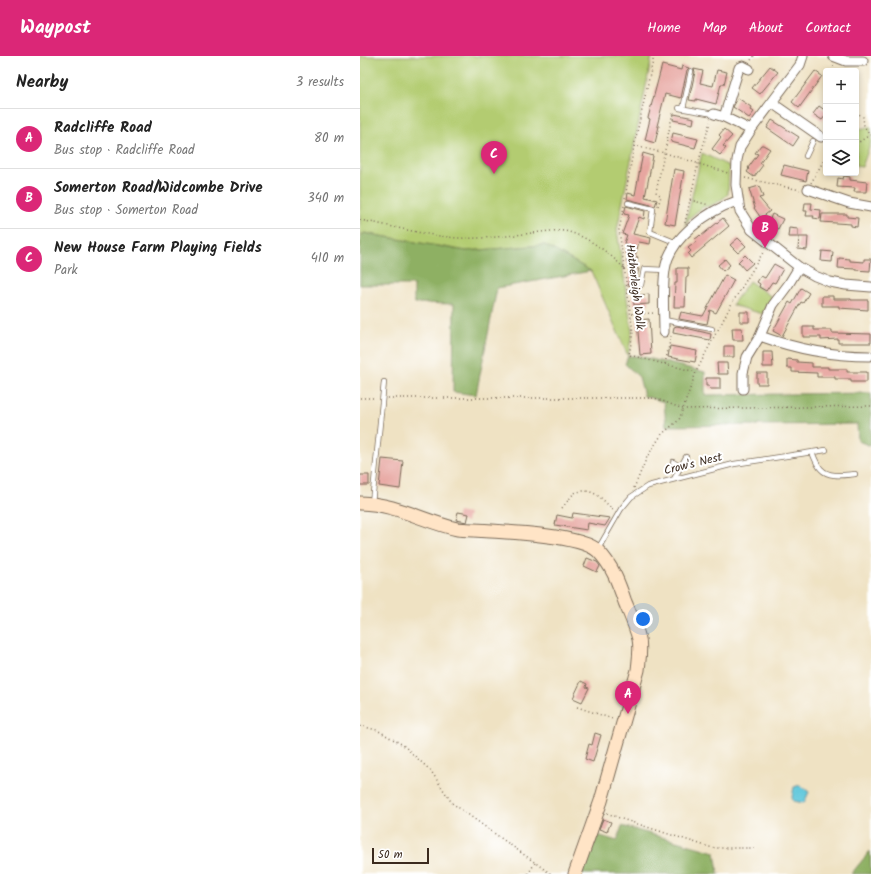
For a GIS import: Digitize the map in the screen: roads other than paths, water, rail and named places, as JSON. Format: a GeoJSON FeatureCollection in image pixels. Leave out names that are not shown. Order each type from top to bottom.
{"type":"FeatureCollection","features":[{"type":"Feature","properties":{"kind":"main road"},"geometry":{"type":"LineString","coordinates":[[366,503],[396,508],[450,527],[559,537],[581,542],[597,550],[611,568],[619,583],[639,640],[640,654],[638,670],[598,809],[575,874]]}},
{"type":"Feature","properties":{"kind":"street"},"geometry":{"type":"LineString","coordinates":[[803,56],[800,66],[751,130],[740,148],[736,160],[737,201],[740,211],[752,230],[799,267],[830,282],[871,287]]}},
{"type":"Feature","properties":{"kind":"street"},"geometry":{"type":"LineString","coordinates":[[833,56],[846,61],[863,61]]}},
{"type":"Feature","properties":{"kind":"street"},"geometry":{"type":"LineString","coordinates":[[724,117],[738,68],[743,66],[749,69]]}},
{"type":"Feature","properties":{"kind":"street"},"geometry":{"type":"LineString","coordinates":[[772,103],[817,137]]}},
{"type":"Feature","properties":{"kind":"street"},"geometry":{"type":"LineString","coordinates":[[713,114],[724,117],[751,130]]}},
{"type":"Feature","properties":{"kind":"street"},"geometry":{"type":"LineString","coordinates":[[808,189],[831,200],[871,207]]}},
{"type":"Feature","properties":{"kind":"street"},"geometry":{"type":"LineString","coordinates":[[664,332],[663,316],[665,270],[669,255],[677,243],[701,220],[720,207],[737,201]]}},
{"type":"Feature","properties":{"kind":"street"},"geometry":{"type":"LineString","coordinates":[[740,385],[747,357],[760,336],[773,305],[788,286],[799,267]]}},
{"type":"Feature","properties":{"kind":"street"},"geometry":{"type":"LineString","coordinates":[[760,336],[788,346],[805,350],[864,359]]}},
{"type":"Feature","properties":{"kind":"lane"},"geometry":{"type":"LineString","coordinates":[[691,72],[681,108],[713,114]]}},
{"type":"Feature","properties":{"kind":"lane"},"geometry":{"type":"LineString","coordinates":[[806,156],[817,137]]}},
{"type":"Feature","properties":{"kind":"lane"},"geometry":{"type":"LineString","coordinates":[[628,203],[653,209],[650,232],[677,243]]}},
{"type":"Feature","properties":{"kind":"lane"},"geometry":{"type":"LineString","coordinates":[[641,285],[644,269],[665,270]]}},
{"type":"Feature","properties":{"kind":"lane"},"geometry":{"type":"LineString","coordinates":[[663,316],[712,329]]}},
{"type":"Feature","properties":{"kind":"lane"},"geometry":{"type":"LineString","coordinates":[[366,503],[384,382]]}},
{"type":"Feature","properties":{"kind":"lane","name":"Crow's Nest"},"geometry":{"type":"LineString","coordinates":[[597,550],[618,515],[631,497],[648,486],[734,464],[826,450]]}},
{"type":"Feature","properties":{"kind":"lane"},"geometry":{"type":"LineString","coordinates":[[812,452],[820,469],[826,473],[832,475],[855,474]]}},
{"type":"Feature","properties":{"kind":"lane"},"geometry":{"type":"LineString","coordinates":[[674,479],[686,457]]}},
{"type":"Feature","properties":{"kind":"lane"},"geometry":{"type":"LineString","coordinates":[[673,462],[681,467]]}},
{"type":"Feature","properties":{"kind":"water"},"geometry":{"type":"Polygon","coordinates":[[[800,785],[809,792],[804,803],[793,801],[792,797],[794,787],[800,785]]]}},
{"type":"Feature","properties":{"kind":"place","name":"New House Farm Playing Fields"},"geometry":{"type":"Point","coordinates":[494,174]}},
{"type":"Feature","properties":{"kind":"place","name":"Somerton Road/Widcombe Drive"},"geometry":{"type":"Point","coordinates":[765,248]}},
{"type":"Feature","properties":{"kind":"place","name":"Radcliffe Road"},"geometry":{"type":"Point","coordinates":[628,714]}}]}
